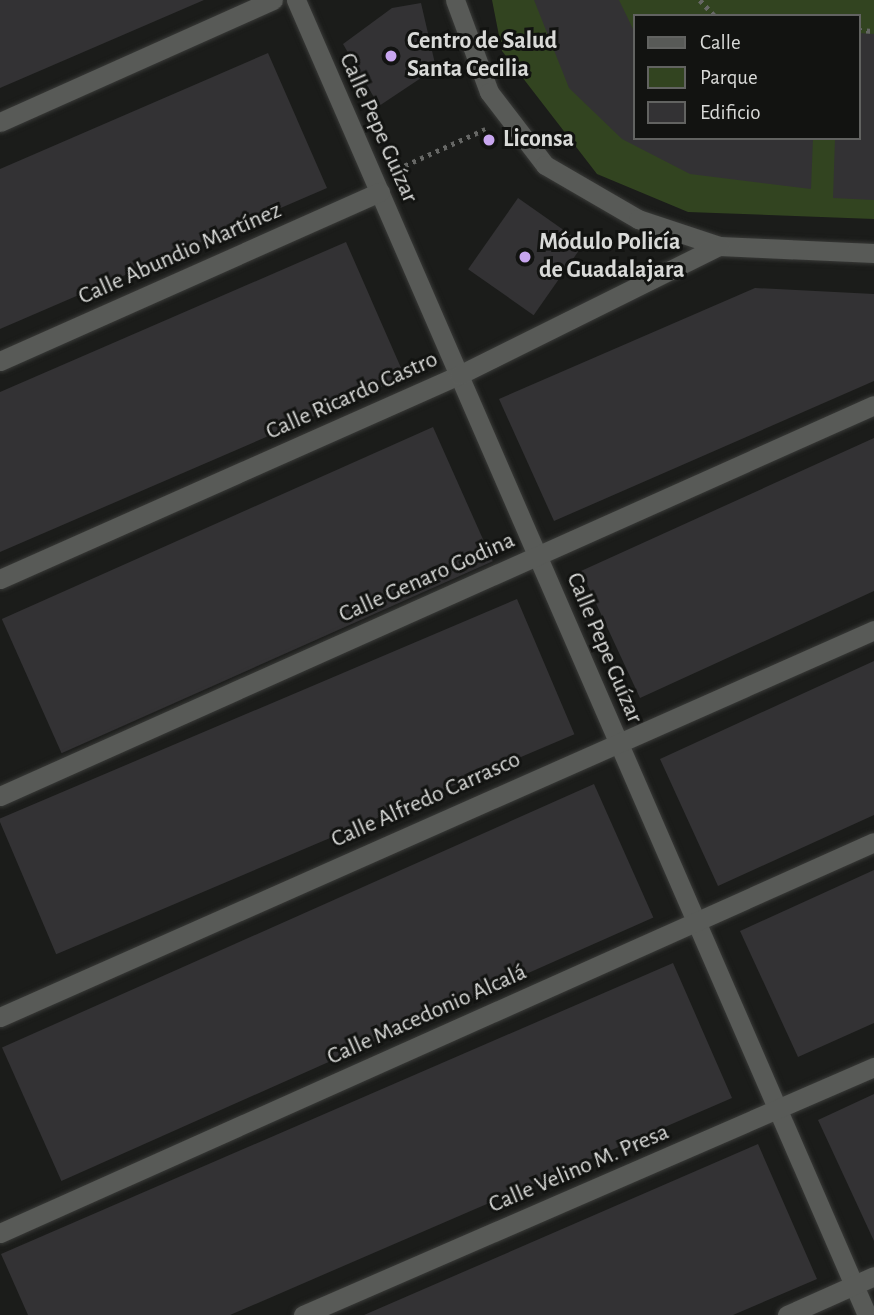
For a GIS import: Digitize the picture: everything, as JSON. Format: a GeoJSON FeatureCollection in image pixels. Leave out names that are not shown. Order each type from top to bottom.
{"type":"FeatureCollection","features":[{"type":"Feature","properties":{"kind":"street"},"geometry":{"type":"LineString","coordinates":[[0,122],[273,0]]}},
{"type":"Feature","properties":{"kind":"street","name":"Calle Pepe Guízar"},"geometry":{"type":"LineString","coordinates":[[296,0],[696,922],[774,1112],[867,1315]]}},
{"type":"Feature","properties":{"kind":"street"},"geometry":{"type":"LineString","coordinates":[[456,0],[505,120],[545,165],[638,219],[719,246],[874,253]]}},
{"type":"Feature","properties":{"kind":"street","name":"Calle Abundio Martínez"},"geometry":{"type":"LineString","coordinates":[[0,362],[377,186]]}},
{"type":"Feature","properties":{"kind":"street","name":"Calle Ricardo Castro"},"geometry":{"type":"LineString","coordinates":[[0,579],[459,375],[719,246]]}},
{"type":"Feature","properties":{"kind":"street","name":"Calle Genaro Godina"},"geometry":{"type":"LineString","coordinates":[[0,796],[874,405]]}},
{"type":"Feature","properties":{"kind":"street","name":"Calle Alfredo Carrasco"},"geometry":{"type":"LineString","coordinates":[[0,1017],[618,741],[874,630]]}},
{"type":"Feature","properties":{"kind":"street","name":"Calle Macedonio Alcalá"},"geometry":{"type":"LineString","coordinates":[[0,1233],[874,842]]}},
{"type":"Feature","properties":{"kind":"street","name":"Calle Velino M. Presa"},"geometry":{"type":"LineString","coordinates":[[303,1315],[874,1068]]}},
{"type":"Feature","properties":{"kind":"street"},"geometry":{"type":"LineString","coordinates":[[787,1315],[874,1276]]}},
{"type":"Feature","properties":{"kind":"path"},"geometry":{"type":"LineString","coordinates":[[700,0],[713,14]]}},
{"type":"Feature","properties":{"kind":"path"},"geometry":{"type":"LineString","coordinates":[[377,186],[505,120]]}},
{"type":"Feature","properties":{"kind":"green space"},"geometry":{"type":"Polygon","coordinates":[[[492,0],[874,0],[874,219],[688,212],[597,174],[502,51],[492,0]]]}},
{"type":"Feature","properties":{"kind":"building"},"geometry":{"type":"Polygon","coordinates":[[[0,0],[204,0],[0,88],[0,0]]]}},
{"type":"Feature","properties":{"kind":"building"},"geometry":{"type":"Polygon","coordinates":[[[534,0],[619,0],[632,27],[632,140],[813,140],[811,189],[690,174],[622,139],[569,88],[534,0]]]}},
{"type":"Feature","properties":{"kind":"building","name":"Centro de Salud Santa Cecilia"},"geometry":{"type":"Polygon","coordinates":[[[421,3],[436,68],[379,106],[343,44],[392,8],[421,3]]]}},
{"type":"Feature","properties":{"kind":"building"},"geometry":{"type":"Polygon","coordinates":[[[860,33],[874,34],[874,200],[833,198],[835,140],[860,140],[860,33]]]}},
{"type":"Feature","properties":{"kind":"building"},"geometry":{"type":"Polygon","coordinates":[[[268,53],[327,188],[0,329],[0,169],[268,53]]]}},
{"type":"Feature","properties":{"kind":"building","name":"Módulo Policía de Guadalajara"},"geometry":{"type":"Polygon","coordinates":[[[518,198],[584,244],[534,315],[468,269],[518,198]]]}},
{"type":"Feature","properties":{"kind":"building"},"geometry":{"type":"Polygon","coordinates":[[[346,242],[405,377],[0,552],[0,392],[346,242]]]}},
{"type":"Feature","properties":{"kind":"building"},"geometry":{"type":"Polygon","coordinates":[[[755,288],[874,294],[874,381],[554,521],[499,399],[755,288]]]}},
{"type":"Feature","properties":{"kind":"building"},"geometry":{"type":"Polygon","coordinates":[[[433,427],[493,561],[62,753],[2,619],[433,427]]]}},
{"type":"Feature","properties":{"kind":"building"},"geometry":{"type":"Polygon","coordinates":[[[874,438],[874,591],[640,698],[581,571],[874,438]]]}},
{"type":"Feature","properties":{"kind":"building"},"geometry":{"type":"Polygon","coordinates":[[[517,599],[574,734],[56,954],[0,818],[517,599]]]}},
{"type":"Feature","properties":{"kind":"building"},"geometry":{"type":"Polygon","coordinates":[[[874,661],[874,815],[718,886],[660,759],[874,661]]]}},
{"type":"Feature","properties":{"kind":"building"},"geometry":{"type":"Polygon","coordinates":[[[594,784],[653,917],[61,1181],[2,1048],[594,784]]]}},
{"type":"Feature","properties":{"kind":"building"},"geometry":{"type":"Polygon","coordinates":[[[874,870],[874,1023],[798,1057],[740,931],[874,870]]]}},
{"type":"Feature","properties":{"kind":"building"},"geometry":{"type":"Polygon","coordinates":[[[673,963],[732,1098],[230,1315],[28,1315],[1,1254],[673,963]]]}},
{"type":"Feature","properties":{"kind":"building"},"geometry":{"type":"Polygon","coordinates":[[[874,1094],[874,1241],[818,1120],[874,1094]]]}},
{"type":"Feature","properties":{"kind":"building"},"geometry":{"type":"Polygon","coordinates":[[[758,1144],[817,1279],[733,1315],[364,1315],[758,1144]]]}},
{"type":"Feature","properties":{"kind":"place","name":"Centro de Salud Santa Cecilia"},"geometry":{"type":"Point","coordinates":[391,56]}},
{"type":"Feature","properties":{"kind":"place","name":"Liconsa"},"geometry":{"type":"Point","coordinates":[489,140]}},
{"type":"Feature","properties":{"kind":"place","name":"Módulo Policía de Guadalajara"},"geometry":{"type":"Point","coordinates":[525,257]}}]}
